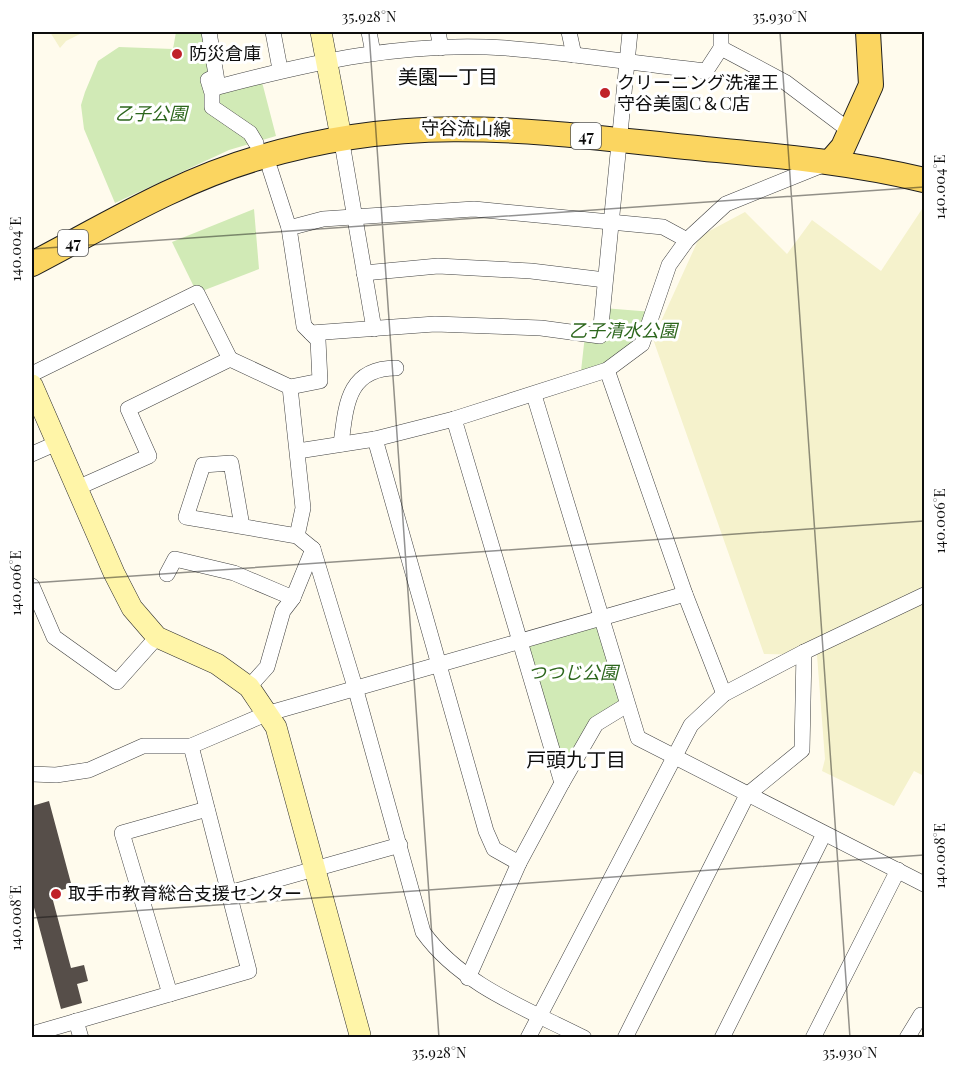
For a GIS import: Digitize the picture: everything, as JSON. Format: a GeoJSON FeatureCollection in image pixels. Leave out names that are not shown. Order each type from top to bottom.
{"type":"FeatureCollection","features":[{"type":"Feature","properties":{"kind":"main road"},"geometry":{"type":"LineString","coordinates":[[830,162],[843,147],[871,85],[868,32]]}},
{"type":"Feature","properties":{"kind":"main road","name":"守谷流山線"},"geometry":{"type":"LineString","coordinates":[[32,264],[203,178],[262,157],[341,137],[380,131],[459,127],[621,140],[830,162],[924,180]]}},
{"type":"Feature","properties":{"kind":"street"},"geometry":{"type":"LineString","coordinates":[[209,32],[218,87],[280,69],[326,59],[441,48],[504,48],[706,71],[721,48],[721,32]]}},
{"type":"Feature","properties":{"kind":"street"},"geometry":{"type":"LineString","coordinates":[[273,32],[280,69]]}},
{"type":"Feature","properties":{"kind":"street"},"geometry":{"type":"LineString","coordinates":[[321,32],[374,329]]}},
{"type":"Feature","properties":{"kind":"street"},"geometry":{"type":"LineString","coordinates":[[369,32],[373,53]]}},
{"type":"Feature","properties":{"kind":"street"},"geometry":{"type":"LineString","coordinates":[[438,32],[441,48]]}},
{"type":"Feature","properties":{"kind":"street"},"geometry":{"type":"LineString","coordinates":[[502,32],[504,48]]}},
{"type":"Feature","properties":{"kind":"street"},"geometry":{"type":"LineString","coordinates":[[569,32],[574,55]]}},
{"type":"Feature","properties":{"kind":"street"},"geometry":{"type":"LineString","coordinates":[[310,333],[435,324],[485,324],[600,336],[630,32]]}},
{"type":"Feature","properties":{"kind":"street"},"geometry":{"type":"LineString","coordinates":[[721,48],[785,82],[850,130]]}},
{"type":"Feature","properties":{"kind":"street"},"geometry":{"type":"LineString","coordinates":[[32,374],[197,293],[230,359],[290,387],[320,381],[318,340],[304,326],[289,228],[262,157],[250,133],[212,107],[208,80],[216,77]]}},
{"type":"Feature","properties":{"kind":"street"},"geometry":{"type":"LineString","coordinates":[[298,451],[375,439],[454,419],[607,370],[642,344],[669,265],[687,240],[726,204],[830,162]]}},
{"type":"Feature","properties":{"kind":"street"},"geometry":{"type":"LineString","coordinates":[[289,228],[323,219],[474,209],[663,227],[687,240]]}},
{"type":"Feature","properties":{"kind":"street"},"geometry":{"type":"LineString","coordinates":[[364,273],[438,266],[531,271],[605,280]]}},
{"type":"Feature","properties":{"kind":"street"},"geometry":{"type":"LineString","coordinates":[[77,488],[148,456],[128,409],[230,359]]}},
{"type":"Feature","properties":{"kind":"street"},"geometry":{"type":"LineString","coordinates":[[341,444],[347,401],[359,379],[379,368],[396,368]]}},
{"type":"Feature","properties":{"kind":"street"},"geometry":{"type":"LineString","coordinates":[[607,370],[685,594],[724,694]]}},
{"type":"Feature","properties":{"kind":"street"},"geometry":{"type":"LineString","coordinates":[[32,385],[128,599],[157,638],[217,664],[249,687],[276,727],[356,1037]]}},
{"type":"Feature","properties":{"kind":"street"},"geometry":{"type":"LineString","coordinates":[[290,387],[303,508],[297,536]]}},
{"type":"Feature","properties":{"kind":"street"},"geometry":{"type":"LineString","coordinates":[[534,395],[638,738],[924,884]]}},
{"type":"Feature","properties":{"kind":"street"},"geometry":{"type":"LineString","coordinates":[[454,419],[561,783]]}},
{"type":"Feature","properties":{"kind":"street"},"geometry":{"type":"LineString","coordinates":[[375,439],[486,831],[494,849],[519,863]]}},
{"type":"Feature","properties":{"kind":"street"},"geometry":{"type":"LineString","coordinates":[[32,454],[57,443]]}},
{"type":"Feature","properties":{"kind":"street"},"geometry":{"type":"LineString","coordinates":[[242,526],[231,463],[203,465],[186,517],[297,536],[313,549],[356,687],[423,932],[436,951],[468,978],[584,1038]]}},
{"type":"Feature","properties":{"kind":"street"},"geometry":{"type":"LineString","coordinates":[[249,687],[267,667],[283,611],[293,598],[313,549]]}},
{"type":"Feature","properties":{"kind":"street"},"geometry":{"type":"LineString","coordinates":[[167,574],[175,559],[234,573],[293,598]]}},
{"type":"Feature","properties":{"kind":"street"},"geometry":{"type":"LineString","coordinates":[[32,586],[54,637],[117,682],[157,638]]}},
{"type":"Feature","properties":{"kind":"street"},"geometry":{"type":"LineString","coordinates":[[32,774],[56,775],[89,770],[142,746],[191,746],[266,714],[685,594]]}},
{"type":"Feature","properties":{"kind":"street"},"geometry":{"type":"LineString","coordinates":[[528,1038],[691,725],[724,694],[804,652],[924,595]]}},
{"type":"Feature","properties":{"kind":"street"},"geometry":{"type":"LineString","coordinates":[[625,1038],[747,795],[802,750],[804,652]]}},
{"type":"Feature","properties":{"kind":"street"},"geometry":{"type":"LineString","coordinates":[[468,978],[519,863],[561,783],[596,724],[627,705]]}},
{"type":"Feature","properties":{"kind":"street"},"geometry":{"type":"LineString","coordinates":[[32,1034],[249,971],[191,746]]}},
{"type":"Feature","properties":{"kind":"street"},"geometry":{"type":"LineString","coordinates":[[170,994],[123,833],[207,810]]}},
{"type":"Feature","properties":{"kind":"street"},"geometry":{"type":"LineString","coordinates":[[722,1038],[824,834]]}},
{"type":"Feature","properties":{"kind":"street"},"geometry":{"type":"LineString","coordinates":[[229,894],[400,845]]}},
{"type":"Feature","properties":{"kind":"street"},"geometry":{"type":"LineString","coordinates":[[813,1038],[898,870]]}},
{"type":"Feature","properties":{"kind":"street"},"geometry":{"type":"LineString","coordinates":[[907,1038],[921,1015],[924,1015]]}},
{"type":"Feature","properties":{"kind":"street"},"geometry":{"type":"LineString","coordinates":[[76,1021],[81,1038]]}},
{"type":"Feature","properties":{"kind":"shaded area"},"geometry":{"type":"Polygon","coordinates":[[[50,32],[84,32],[66,41],[60,48],[50,32]]]}},
{"type":"Feature","properties":{"kind":"shaded area"},"geometry":{"type":"Polygon","coordinates":[[[924,206],[924,776],[914,771],[894,806],[822,771],[825,759],[817,655],[764,654],[653,339],[700,236],[745,212],[787,254],[812,220],[881,271],[924,206]]]}},
{"type":"Feature","properties":{"kind":"green space","name":"乙子公園"},"geometry":{"type":"Polygon","coordinates":[[[176,32],[203,32],[215,95],[262,82],[276,136],[229,150],[115,203],[84,129],[81,105],[85,92],[98,61],[119,47],[173,49],[176,32]]]}},
{"type":"Feature","properties":{"kind":"green space"},"geometry":{"type":"Polygon","coordinates":[[[254,209],[259,269],[197,293],[172,242],[254,209]]]}},
{"type":"Feature","properties":{"kind":"green space","name":"乙子清水公園"},"geometry":{"type":"Polygon","coordinates":[[[603,308],[653,312],[647,336],[580,380],[585,335],[600,336],[603,308]]]}},
{"type":"Feature","properties":{"kind":"green space","name":"つつじ公園"},"geometry":{"type":"Polygon","coordinates":[[[601,618],[627,705],[596,724],[562,783],[519,641],[601,618]]]}},
{"type":"Feature","properties":{"kind":"building"},"geometry":{"type":"Polygon","coordinates":[[[49,801],[72,887],[51,893],[71,968],[84,965],[88,981],[77,984],[82,1003],[61,1009],[32,900],[32,806],[49,801]]]}},
{"type":"Feature","properties":{"kind":"place","name":"防災倉庫"},"geometry":{"type":"Point","coordinates":[177,54]}},
{"type":"Feature","properties":{"kind":"place","name":"クリーニング洗濯王 守谷美園C＆C店"},"geometry":{"type":"Point","coordinates":[605,93]}},
{"type":"Feature","properties":{"kind":"place","name":"取手市教育総合支援センター"},"geometry":{"type":"Point","coordinates":[56,894]}},
{"type":"Feature","properties":{"kind":"district","name":"美園一丁目"},"geometry":{"type":"Point","coordinates":[448,77]}},
{"type":"Feature","properties":{"kind":"district","name":"戸頭九丁目"},"geometry":{"type":"Point","coordinates":[576,760]}}]}
